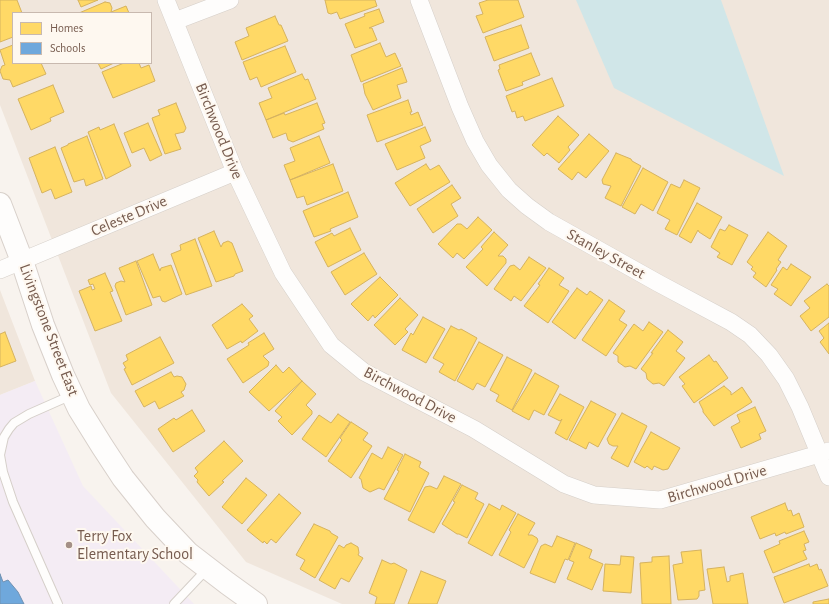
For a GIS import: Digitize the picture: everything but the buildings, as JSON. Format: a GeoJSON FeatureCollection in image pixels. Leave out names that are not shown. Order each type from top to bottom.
{"type":"FeatureCollection","features":[{"type":"Feature","properties":{"kind":"street","name":"Birchwood Drive"},"geometry":{"type":"LineString","coordinates":[[166,0],[235,172],[283,273],[331,345],[364,372],[474,429],[564,484],[594,495],[660,500],[824,452]]}},
{"type":"Feature","properties":{"kind":"street"},"geometry":{"type":"LineString","coordinates":[[175,21],[230,0]]}},
{"type":"Feature","properties":{"kind":"street","name":"Stanley Street"},"geometry":{"type":"LineString","coordinates":[[419,0],[460,107],[475,141],[489,165],[509,190],[527,206],[549,222],[731,322],[750,335],[769,355],[786,379],[824,452],[829,477]]}},
{"type":"Feature","properties":{"kind":"street","name":"Celeste Drive"},"geometry":{"type":"LineString","coordinates":[[0,270],[235,172]]}},
{"type":"Feature","properties":{"kind":"street","name":"Livingstone Street East"},"geometry":{"type":"LineString","coordinates":[[0,204],[22,261],[43,325],[63,375],[83,416],[123,478],[155,518],[188,553],[256,604]]}},
{"type":"Feature","properties":{"kind":"lane"},"geometry":{"type":"LineString","coordinates":[[58,604],[12,502],[2,472],[0,455],[4,437],[14,424],[29,414],[73,395]]}},
{"type":"Feature","properties":{"kind":"lane"},"geometry":{"type":"LineString","coordinates":[[174,604],[207,568]]}},
{"type":"Feature","properties":{"kind":"shaded area"},"geometry":{"type":"Polygon","coordinates":[[[0,0],[829,0],[829,604],[342,604],[246,562],[111,393],[0,105],[0,0]]]}},
{"type":"Feature","properties":{"kind":"shaded area"},"geometry":{"type":"Polygon","coordinates":[[[576,0],[721,0],[784,176],[614,88],[576,0]]]}},
{"type":"Feature","properties":{"kind":"shaded area"},"geometry":{"type":"Polygon","coordinates":[[[0,290],[35,381],[0,395],[0,290]]]}},
{"type":"Feature","properties":{"kind":"shaded area","name":"Terry Fox Elementary School"},"geometry":{"type":"Polygon","coordinates":[[[35,381],[83,486],[194,604],[0,604],[0,395],[35,381]]]}},
{"type":"Feature","properties":{"kind":"place","name":"Terry Fox Elementary School"},"geometry":{"type":"Point","coordinates":[69,545]}}]}
